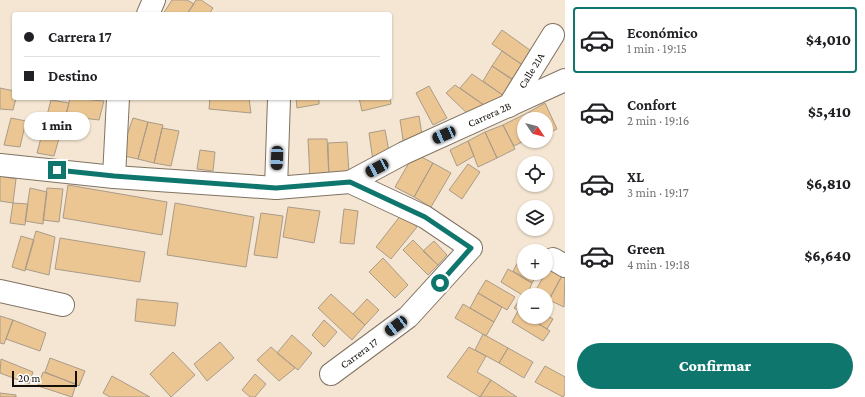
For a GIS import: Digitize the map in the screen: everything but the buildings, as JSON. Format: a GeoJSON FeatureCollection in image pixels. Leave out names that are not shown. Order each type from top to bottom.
{"type":"FeatureCollection","features":[{"type":"Feature","properties":{"kind":"street"},"geometry":{"type":"LineString","coordinates":[[149,12],[154,0]]}},
{"type":"Feature","properties":{"kind":"street","name":"Calle 21A"},"geometry":{"type":"LineString","coordinates":[[509,106],[553,35]]}},
{"type":"Feature","properties":{"kind":"street","name":"Carrera 2B"},"geometry":{"type":"LineString","coordinates":[[350,182],[404,153],[565,80]]}},
{"type":"Feature","properties":{"kind":"street"},"geometry":{"type":"LineString","coordinates":[[114,176],[118,100]]}},
{"type":"Feature","properties":{"kind":"street"},"geometry":{"type":"LineString","coordinates":[[276,188],[278,100]]}},
{"type":"Feature","properties":{"kind":"street"},"geometry":{"type":"LineString","coordinates":[[0,165],[114,176],[276,188],[350,182]]}},
{"type":"Feature","properties":{"kind":"street","name":"Carrera 17"},"geometry":{"type":"LineString","coordinates":[[331,374],[408,317],[471,248],[425,217],[350,182]]}},
{"type":"Feature","properties":{"kind":"street"},"geometry":{"type":"LineString","coordinates":[[0,291],[63,305]]}},
{"type":"Feature","properties":{"kind":"route"},"geometry":{"type":"LineString","coordinates":[[57,170],[114,176],[276,188],[350,182],[425,217],[471,248],[440,283]]}}]}
